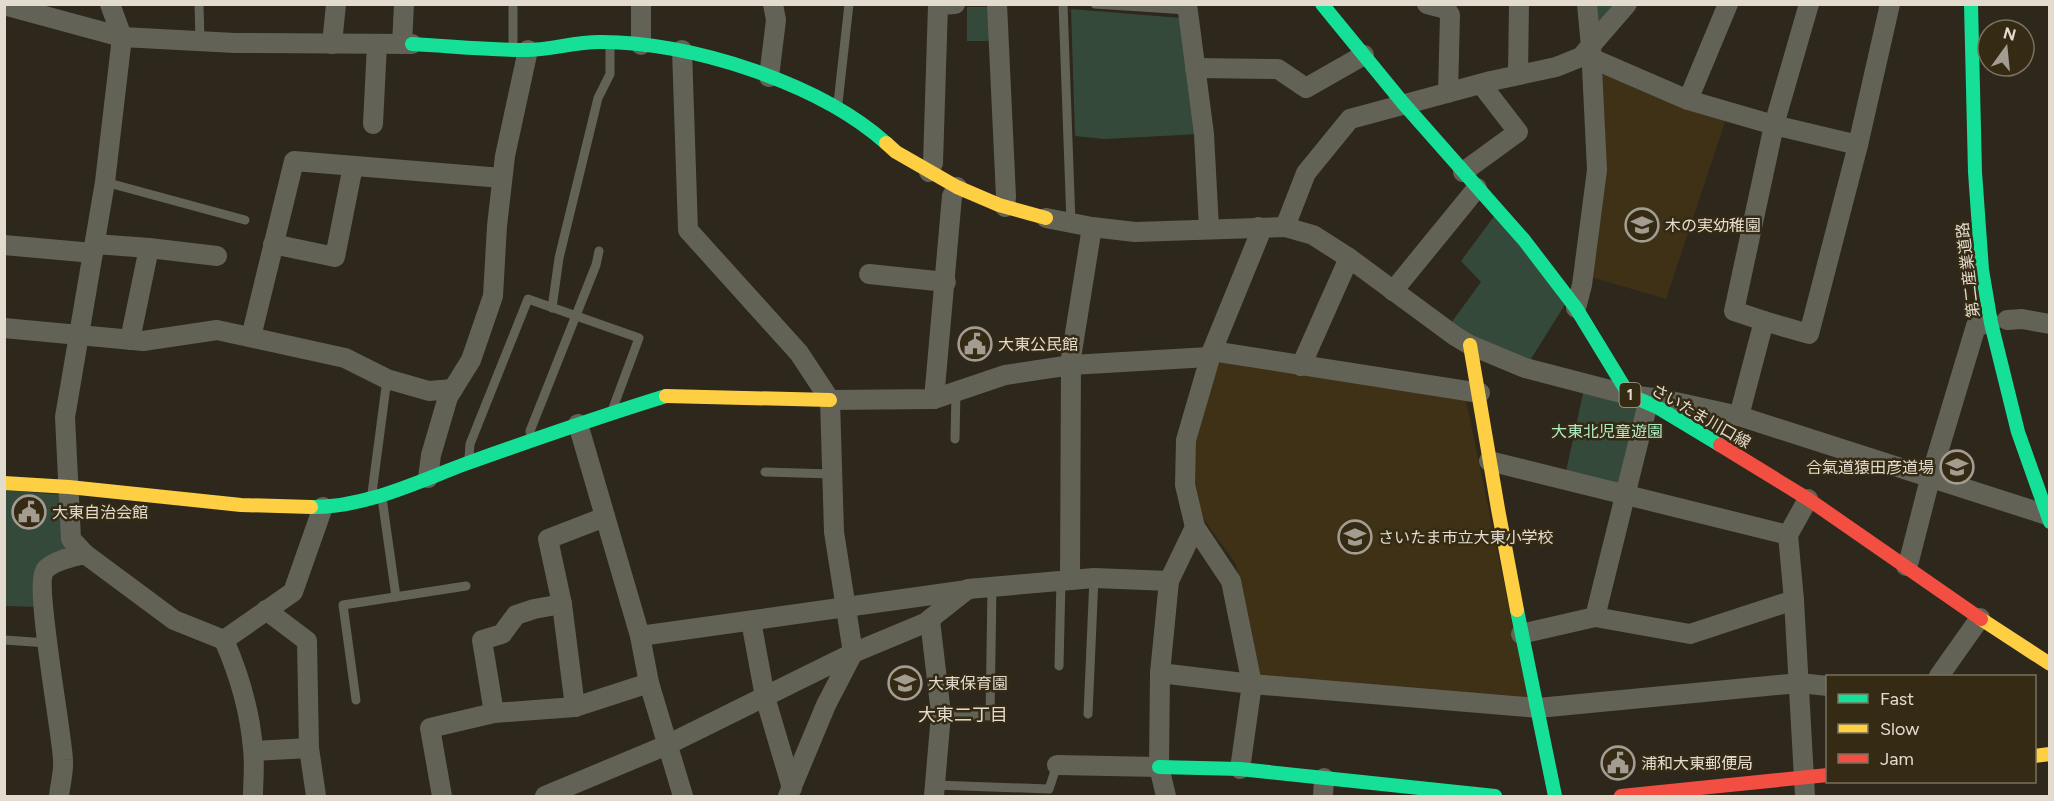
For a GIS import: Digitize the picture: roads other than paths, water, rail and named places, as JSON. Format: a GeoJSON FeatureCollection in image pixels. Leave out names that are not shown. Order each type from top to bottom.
{"type":"FeatureCollection","features":[{"type":"Feature","properties":{"kind":"street"},"geometry":{"type":"LineString","coordinates":[[4,4],[122,37],[200,41],[407,44],[520,50],[598,42],[682,50],[738,65],[837,109],[867,126],[896,152],[929,172],[957,187],[1005,207],[1071,223],[1135,232],[1286,227],[1313,235],[1349,258],[1470,345],[1526,368],[1629,395],[1662,399],[1739,416],[2048,518]]}},
{"type":"Feature","properties":{"kind":"street"},"geometry":{"type":"LineString","coordinates":[[110,4],[122,37],[105,182],[65,417],[71,539],[85,554],[174,620],[224,640],[250,720],[254,751],[253,796]]}},
{"type":"Feature","properties":{"kind":"street"},"geometry":{"type":"LineString","coordinates":[[332,44],[336,4]]}},
{"type":"Feature","properties":{"kind":"street"},"geometry":{"type":"LineString","coordinates":[[404,4],[407,44]]}},
{"type":"Feature","properties":{"kind":"street"},"geometry":{"type":"LineString","coordinates":[[641,4],[641,45]]}},
{"type":"Feature","properties":{"kind":"street"},"geometry":{"type":"LineString","coordinates":[[769,77],[776,20],[773,4]]}},
{"type":"Feature","properties":{"kind":"street"},"geometry":{"type":"LineString","coordinates":[[929,172],[933,163],[938,5],[955,4]]}},
{"type":"Feature","properties":{"kind":"street"},"geometry":{"type":"LineString","coordinates":[[997,4],[1005,207]]}},
{"type":"Feature","properties":{"kind":"street","name":"さいたま川口線"},"geometry":{"type":"LineString","coordinates":[[1322,4],[1341,13],[1364,55],[1403,104],[1524,240],[1576,308],[1629,395],[1657,406],[1808,499],[2049,664]]}},
{"type":"Feature","properties":{"kind":"street"},"geometry":{"type":"LineString","coordinates":[[1518,75],[1519,4]]}},
{"type":"Feature","properties":{"kind":"street"},"geometry":{"type":"LineString","coordinates":[[1576,308],[1597,170],[1587,4]]}},
{"type":"Feature","properties":{"kind":"street"},"geometry":{"type":"LineString","coordinates":[[1286,227],[1306,173],[1350,119],[1556,66],[1581,57],[1591,52],[1627,4]]}},
{"type":"Feature","properties":{"kind":"street"},"geometry":{"type":"LineString","coordinates":[[1688,100],[1728,4]]}},
{"type":"Feature","properties":{"kind":"street"},"geometry":{"type":"LineString","coordinates":[[1809,4],[1774,125],[1734,311],[1809,334],[1858,145],[1890,4]]}},
{"type":"Feature","properties":{"kind":"street","name":"第二産業道路"},"geometry":{"type":"LineString","coordinates":[[1971,4],[1977,202],[1982,270],[2003,320],[2018,432],[2048,518]]}},
{"type":"Feature","properties":{"kind":"street"},"geometry":{"type":"LineString","coordinates":[[1440,6],[1450,15],[1448,93]]}},
{"type":"Feature","properties":{"kind":"street"},"geometry":{"type":"LineString","coordinates":[[1187,7],[1204,134],[1209,228]]}},
{"type":"Feature","properties":{"kind":"street"},"geometry":{"type":"LineString","coordinates":[[373,124],[377,44]]}},
{"type":"Feature","properties":{"kind":"street"},"geometry":{"type":"LineString","coordinates":[[428,478],[431,455],[448,397],[471,360],[493,296],[502,178],[520,50]]}},
{"type":"Feature","properties":{"kind":"street"},"geometry":{"type":"LineString","coordinates":[[682,50],[688,230],[799,353],[830,400],[834,532],[853,653],[826,705],[790,792]]}},
{"type":"Feature","properties":{"kind":"street"},"geometry":{"type":"LineString","coordinates":[[1591,52],[1688,100],[1774,125],[1858,145]]}},
{"type":"Feature","properties":{"kind":"street"},"geometry":{"type":"LineString","coordinates":[[1195,68],[1278,69],[1306,88],[1364,55]]}},
{"type":"Feature","properties":{"kind":"street"},"geometry":{"type":"LineString","coordinates":[[1463,172],[1518,132],[1481,84]]}},
{"type":"Feature","properties":{"kind":"street"},"geometry":{"type":"LineString","coordinates":[[250,337],[294,161],[502,178]]}},
{"type":"Feature","properties":{"kind":"street"},"geometry":{"type":"LineString","coordinates":[[273,244],[335,257],[353,166]]}},
{"type":"Feature","properties":{"kind":"street"},"geometry":{"type":"LineString","coordinates":[[934,399],[952,196],[957,187]]}},
{"type":"Feature","properties":{"kind":"street"},"geometry":{"type":"LineString","coordinates":[[1393,291],[1477,188]]}},
{"type":"Feature","properties":{"kind":"street"},"geometry":{"type":"LineString","coordinates":[[1066,581],[1071,365],[1085,261],[1092,227]]}},
{"type":"Feature","properties":{"kind":"street"},"geometry":{"type":"LineString","coordinates":[[1240,768],[1252,684],[1231,581],[1195,527],[1185,485],[1185,440],[1210,354],[1259,236],[1258,227]]}},
{"type":"Feature","properties":{"kind":"street"},"geometry":{"type":"LineString","coordinates":[[4,245],[148,248],[217,256]]}},
{"type":"Feature","properties":{"kind":"street"},"geometry":{"type":"LineString","coordinates":[[130,340],[148,248]]}},
{"type":"Feature","properties":{"kind":"street"},"geometry":{"type":"LineString","coordinates":[[1301,366],[1349,258]]}},
{"type":"Feature","properties":{"kind":"street"},"geometry":{"type":"LineString","coordinates":[[869,274],[946,282]]}},
{"type":"Feature","properties":{"kind":"street"},"geometry":{"type":"LineString","coordinates":[[1906,566],[1976,326],[2003,320],[2022,319],[2049,324]]}},
{"type":"Feature","properties":{"kind":"street"},"geometry":{"type":"LineString","coordinates":[[1739,416],[1764,321]]}},
{"type":"Feature","properties":{"kind":"street"},"geometry":{"type":"LineString","coordinates":[[4,328],[143,341],[217,330],[345,358],[387,379],[429,391],[453,389]]}},
{"type":"Feature","properties":{"kind":"street"},"geometry":{"type":"LineString","coordinates":[[1470,345],[1521,634],[1555,796]]}},
{"type":"Feature","properties":{"kind":"street"},"geometry":{"type":"LineString","coordinates":[[4,483],[69,487],[241,505],[323,507],[377,496],[612,412],[669,395],[830,400],[934,399],[1005,375],[1071,365],[1210,354],[1480,393]]}},
{"type":"Feature","properties":{"kind":"street"},"geometry":{"type":"LineString","coordinates":[[1595,617],[1648,403]]}},
{"type":"Feature","properties":{"kind":"street"},"geometry":{"type":"LineString","coordinates":[[578,424],[640,636],[649,683],[683,796]]}},
{"type":"Feature","properties":{"kind":"street"},"geometry":{"type":"LineString","coordinates":[[1489,461],[1788,535]]}},
{"type":"Feature","properties":{"kind":"street"},"geometry":{"type":"LineString","coordinates":[[1805,787],[1788,535],[1808,499]]}},
{"type":"Feature","properties":{"kind":"street"},"geometry":{"type":"LineString","coordinates":[[224,640],[293,592],[323,507]]}},
{"type":"Feature","properties":{"kind":"street"},"geometry":{"type":"LineString","coordinates":[[575,707],[562,604],[548,539],[605,517]]}},
{"type":"Feature","properties":{"kind":"street"},"geometry":{"type":"LineString","coordinates":[[1166,796],[1159,767],[1160,673],[1168,581],[1195,527]]}},
{"type":"Feature","properties":{"kind":"street"},"geometry":{"type":"LineString","coordinates":[[59,796],[64,762],[48,643],[42,576],[46,569],[57,562],[85,554]]}},
{"type":"Feature","properties":{"kind":"street"},"geometry":{"type":"LineString","coordinates":[[640,636],[992,587],[1094,578],[1168,581]]}},
{"type":"Feature","properties":{"kind":"street"},"geometry":{"type":"LineString","coordinates":[[545,796],[667,745],[853,653],[930,620],[968,590]]}},
{"type":"Feature","properties":{"kind":"street"},"geometry":{"type":"LineString","coordinates":[[1521,634],[1595,617],[1690,634],[1794,600]]}},
{"type":"Feature","properties":{"kind":"street"},"geometry":{"type":"LineString","coordinates":[[494,713],[482,640],[502,634],[516,615],[562,604]]}},
{"type":"Feature","properties":{"kind":"street"},"geometry":{"type":"LineString","coordinates":[[266,610],[306,641],[309,748],[316,796]]}},
{"type":"Feature","properties":{"kind":"street"},"geometry":{"type":"LineString","coordinates":[[1940,675],[1980,618]]}},
{"type":"Feature","properties":{"kind":"street"},"geometry":{"type":"LineString","coordinates":[[930,620],[941,714],[935,791]]}},
{"type":"Feature","properties":{"kind":"street"},"geometry":{"type":"LineString","coordinates":[[751,621],[765,697],[790,792]]}},
{"type":"Feature","properties":{"kind":"street"},"geometry":{"type":"LineString","coordinates":[[1160,673],[1252,684],[1538,708],[1799,683],[1826,686]]}},
{"type":"Feature","properties":{"kind":"street"},"geometry":{"type":"LineString","coordinates":[[442,796],[430,728],[494,713],[575,707],[649,683]]}},
{"type":"Feature","properties":{"kind":"street"},"geometry":{"type":"LineString","coordinates":[[254,751],[309,748]]}},
{"type":"Feature","properties":{"kind":"street"},"geometry":{"type":"LineString","coordinates":[[1057,765],[1240,768],[1323,787],[1495,796]]}},
{"type":"Feature","properties":{"kind":"street"},"geometry":{"type":"LineString","coordinates":[[1621,796],[1805,787],[1826,776]]}},
{"type":"Feature","properties":{"kind":"lane"},"geometry":{"type":"LineString","coordinates":[[199,4],[200,41]]}},
{"type":"Feature","properties":{"kind":"lane"},"geometry":{"type":"LineString","coordinates":[[513,4],[520,50]]}},
{"type":"Feature","properties":{"kind":"lane"},"geometry":{"type":"LineString","coordinates":[[837,109],[849,4]]}},
{"type":"Feature","properties":{"kind":"lane"},"geometry":{"type":"LineString","coordinates":[[1063,4],[1071,223]]}},
{"type":"Feature","properties":{"kind":"lane"},"geometry":{"type":"LineString","coordinates":[[1095,4],[1187,7]]}},
{"type":"Feature","properties":{"kind":"lane"},"geometry":{"type":"LineString","coordinates":[[552,308],[559,258],[598,98],[610,74],[610,43]]}},
{"type":"Feature","properties":{"kind":"lane"},"geometry":{"type":"LineString","coordinates":[[105,182],[245,219]]}},
{"type":"Feature","properties":{"kind":"lane"},"geometry":{"type":"LineString","coordinates":[[531,441],[530,431],[596,265],[599,251]]}},
{"type":"Feature","properties":{"kind":"lane"},"geometry":{"type":"LineString","coordinates":[[468,464],[470,444],[528,299],[639,338],[612,412]]}},
{"type":"Feature","properties":{"kind":"lane"},"geometry":{"type":"LineString","coordinates":[[387,379],[377,496],[396,597]]}},
{"type":"Feature","properties":{"kind":"lane"},"geometry":{"type":"LineString","coordinates":[[955,439],[956,391]]}},
{"type":"Feature","properties":{"kind":"lane"},"geometry":{"type":"LineString","coordinates":[[765,472],[832,474]]}},
{"type":"Feature","properties":{"kind":"lane"},"geometry":{"type":"LineString","coordinates":[[1088,714],[1094,578]]}},
{"type":"Feature","properties":{"kind":"lane"},"geometry":{"type":"LineString","coordinates":[[1059,666],[1066,581]]}},
{"type":"Feature","properties":{"kind":"lane"},"geometry":{"type":"LineString","coordinates":[[356,700],[343,605],[466,586]]}},
{"type":"Feature","properties":{"kind":"lane"},"geometry":{"type":"LineString","coordinates":[[941,714],[990,716],[992,587]]}},
{"type":"Feature","properties":{"kind":"lane"},"geometry":{"type":"LineString","coordinates":[[4,640],[48,643]]}},
{"type":"Feature","properties":{"kind":"lane"},"geometry":{"type":"LineString","coordinates":[[935,791],[1049,789],[1057,765]]}},
{"type":"Feature","properties":{"kind":"place","name":"木の実幼稚園"},"geometry":{"type":"Point","coordinates":[1642,225]}},
{"type":"Feature","properties":{"kind":"place","name":"大東公民館"},"geometry":{"type":"Point","coordinates":[975,344]}},
{"type":"Feature","properties":{"kind":"place","name":"合氣道猿田彦道場"},"geometry":{"type":"Point","coordinates":[1957,467]}},
{"type":"Feature","properties":{"kind":"place","name":"大東自治会館"},"geometry":{"type":"Point","coordinates":[29,512]}},
{"type":"Feature","properties":{"kind":"place","name":"さいたま市立大東小学校"},"geometry":{"type":"Point","coordinates":[1355,537]}},
{"type":"Feature","properties":{"kind":"place","name":"大東保育園"},"geometry":{"type":"Point","coordinates":[905,683]}},
{"type":"Feature","properties":{"kind":"place","name":"浦和大東郵便局"},"geometry":{"type":"Point","coordinates":[1618,763]}},
{"type":"Feature","properties":{"kind":"district","name":"大東二丁目"},"geometry":{"type":"Point","coordinates":[963,715]}},
{"type":"Feature","properties":{"kind":"park label","name":"大東北児童遊園"},"geometry":{"type":"Point","coordinates":[1607,431]}}]}
